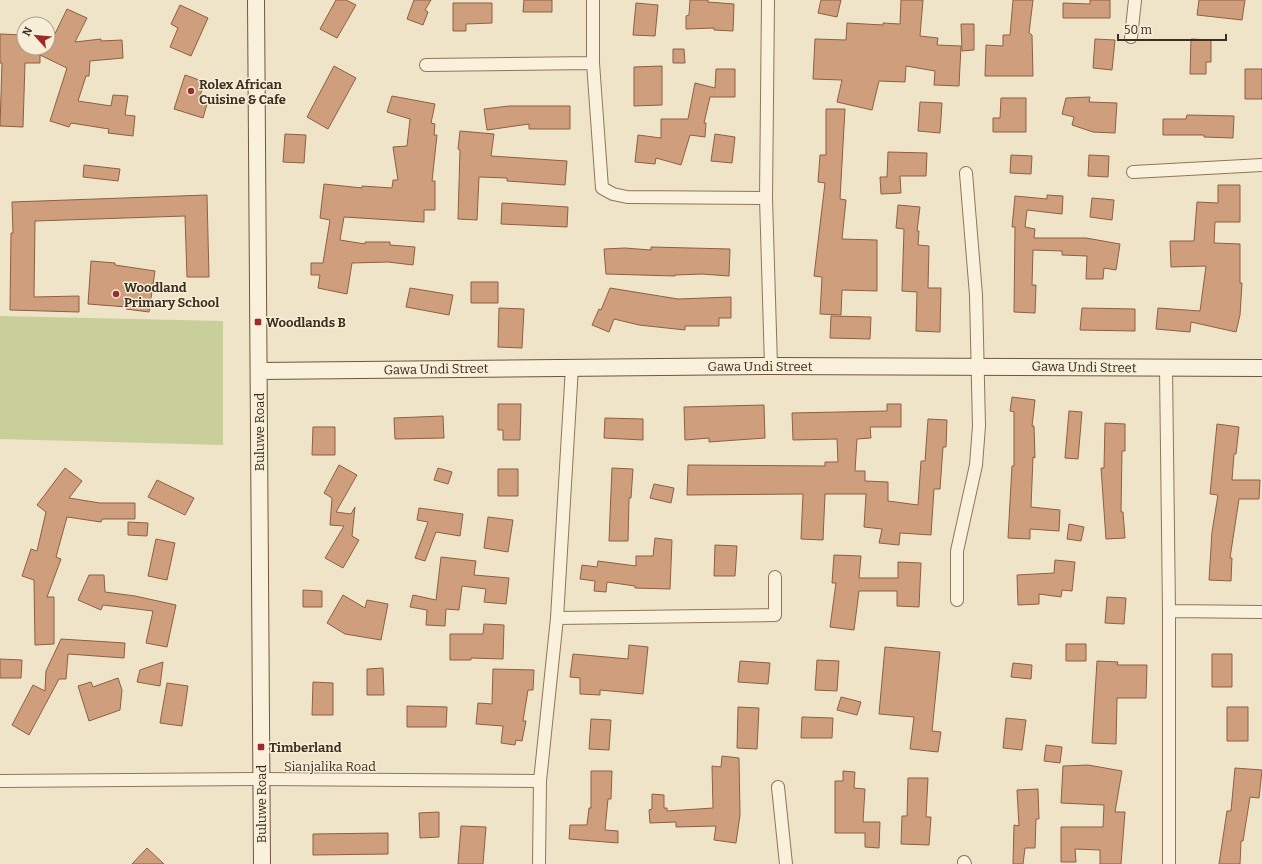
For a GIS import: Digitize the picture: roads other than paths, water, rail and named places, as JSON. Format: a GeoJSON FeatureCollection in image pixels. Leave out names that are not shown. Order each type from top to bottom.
{"type":"FeatureCollection","features":[{"type":"Feature","properties":{"kind":"street","name":"Buluwe Road"},"geometry":{"type":"LineString","coordinates":[[256,0],[262,864]]}},
{"type":"Feature","properties":{"kind":"street"},"geometry":{"type":"LineString","coordinates":[[593,0],[593,63],[601,185],[603,190],[627,197],[766,198]]}},
{"type":"Feature","properties":{"kind":"street"},"geometry":{"type":"LineString","coordinates":[[768,0],[766,198],[771,366]]}},
{"type":"Feature","properties":{"kind":"street"},"geometry":{"type":"LineString","coordinates":[[1132,37],[1135,0]]}},
{"type":"Feature","properties":{"kind":"street"},"geometry":{"type":"LineString","coordinates":[[426,65],[593,63]]}},
{"type":"Feature","properties":{"kind":"street"},"geometry":{"type":"LineString","coordinates":[[1133,172],[1262,166]]}},
{"type":"Feature","properties":{"kind":"street"},"geometry":{"type":"LineString","coordinates":[[957,600],[957,552],[979,446],[979,366],[976,295],[966,173]]}},
{"type":"Feature","properties":{"kind":"street","name":"Gawa Undi Street"},"geometry":{"type":"LineString","coordinates":[[258,371],[771,366],[979,366],[1166,369],[1262,368]]}},
{"type":"Feature","properties":{"kind":"street"},"geometry":{"type":"LineString","coordinates":[[539,864],[540,781],[557,618],[572,367]]}},
{"type":"Feature","properties":{"kind":"street"},"geometry":{"type":"LineString","coordinates":[[1166,369],[1169,611],[1169,864]]}},
{"type":"Feature","properties":{"kind":"street"},"geometry":{"type":"LineString","coordinates":[[557,618],[775,615],[775,577]]}},
{"type":"Feature","properties":{"kind":"street"},"geometry":{"type":"LineString","coordinates":[[1169,611],[1262,612]]}},
{"type":"Feature","properties":{"kind":"street","name":"Sianjalika Road"},"geometry":{"type":"LineString","coordinates":[[0,781],[261,779],[540,781]]}},
{"type":"Feature","properties":{"kind":"street"},"geometry":{"type":"LineString","coordinates":[[778,787],[786,864]]}},
{"type":"Feature","properties":{"kind":"place","name":"Rolex African Cuisine & Cafe"},"geometry":{"type":"Point","coordinates":[191,91]}},
{"type":"Feature","properties":{"kind":"place","name":"Woodland Primary School"},"geometry":{"type":"Point","coordinates":[116,294]}},
{"type":"Feature","properties":{"kind":"place","name":"Woodlands B"},"geometry":{"type":"Point","coordinates":[258,322]}},
{"type":"Feature","properties":{"kind":"place","name":"Timberland"},"geometry":{"type":"Point","coordinates":[261,747]}}]}
